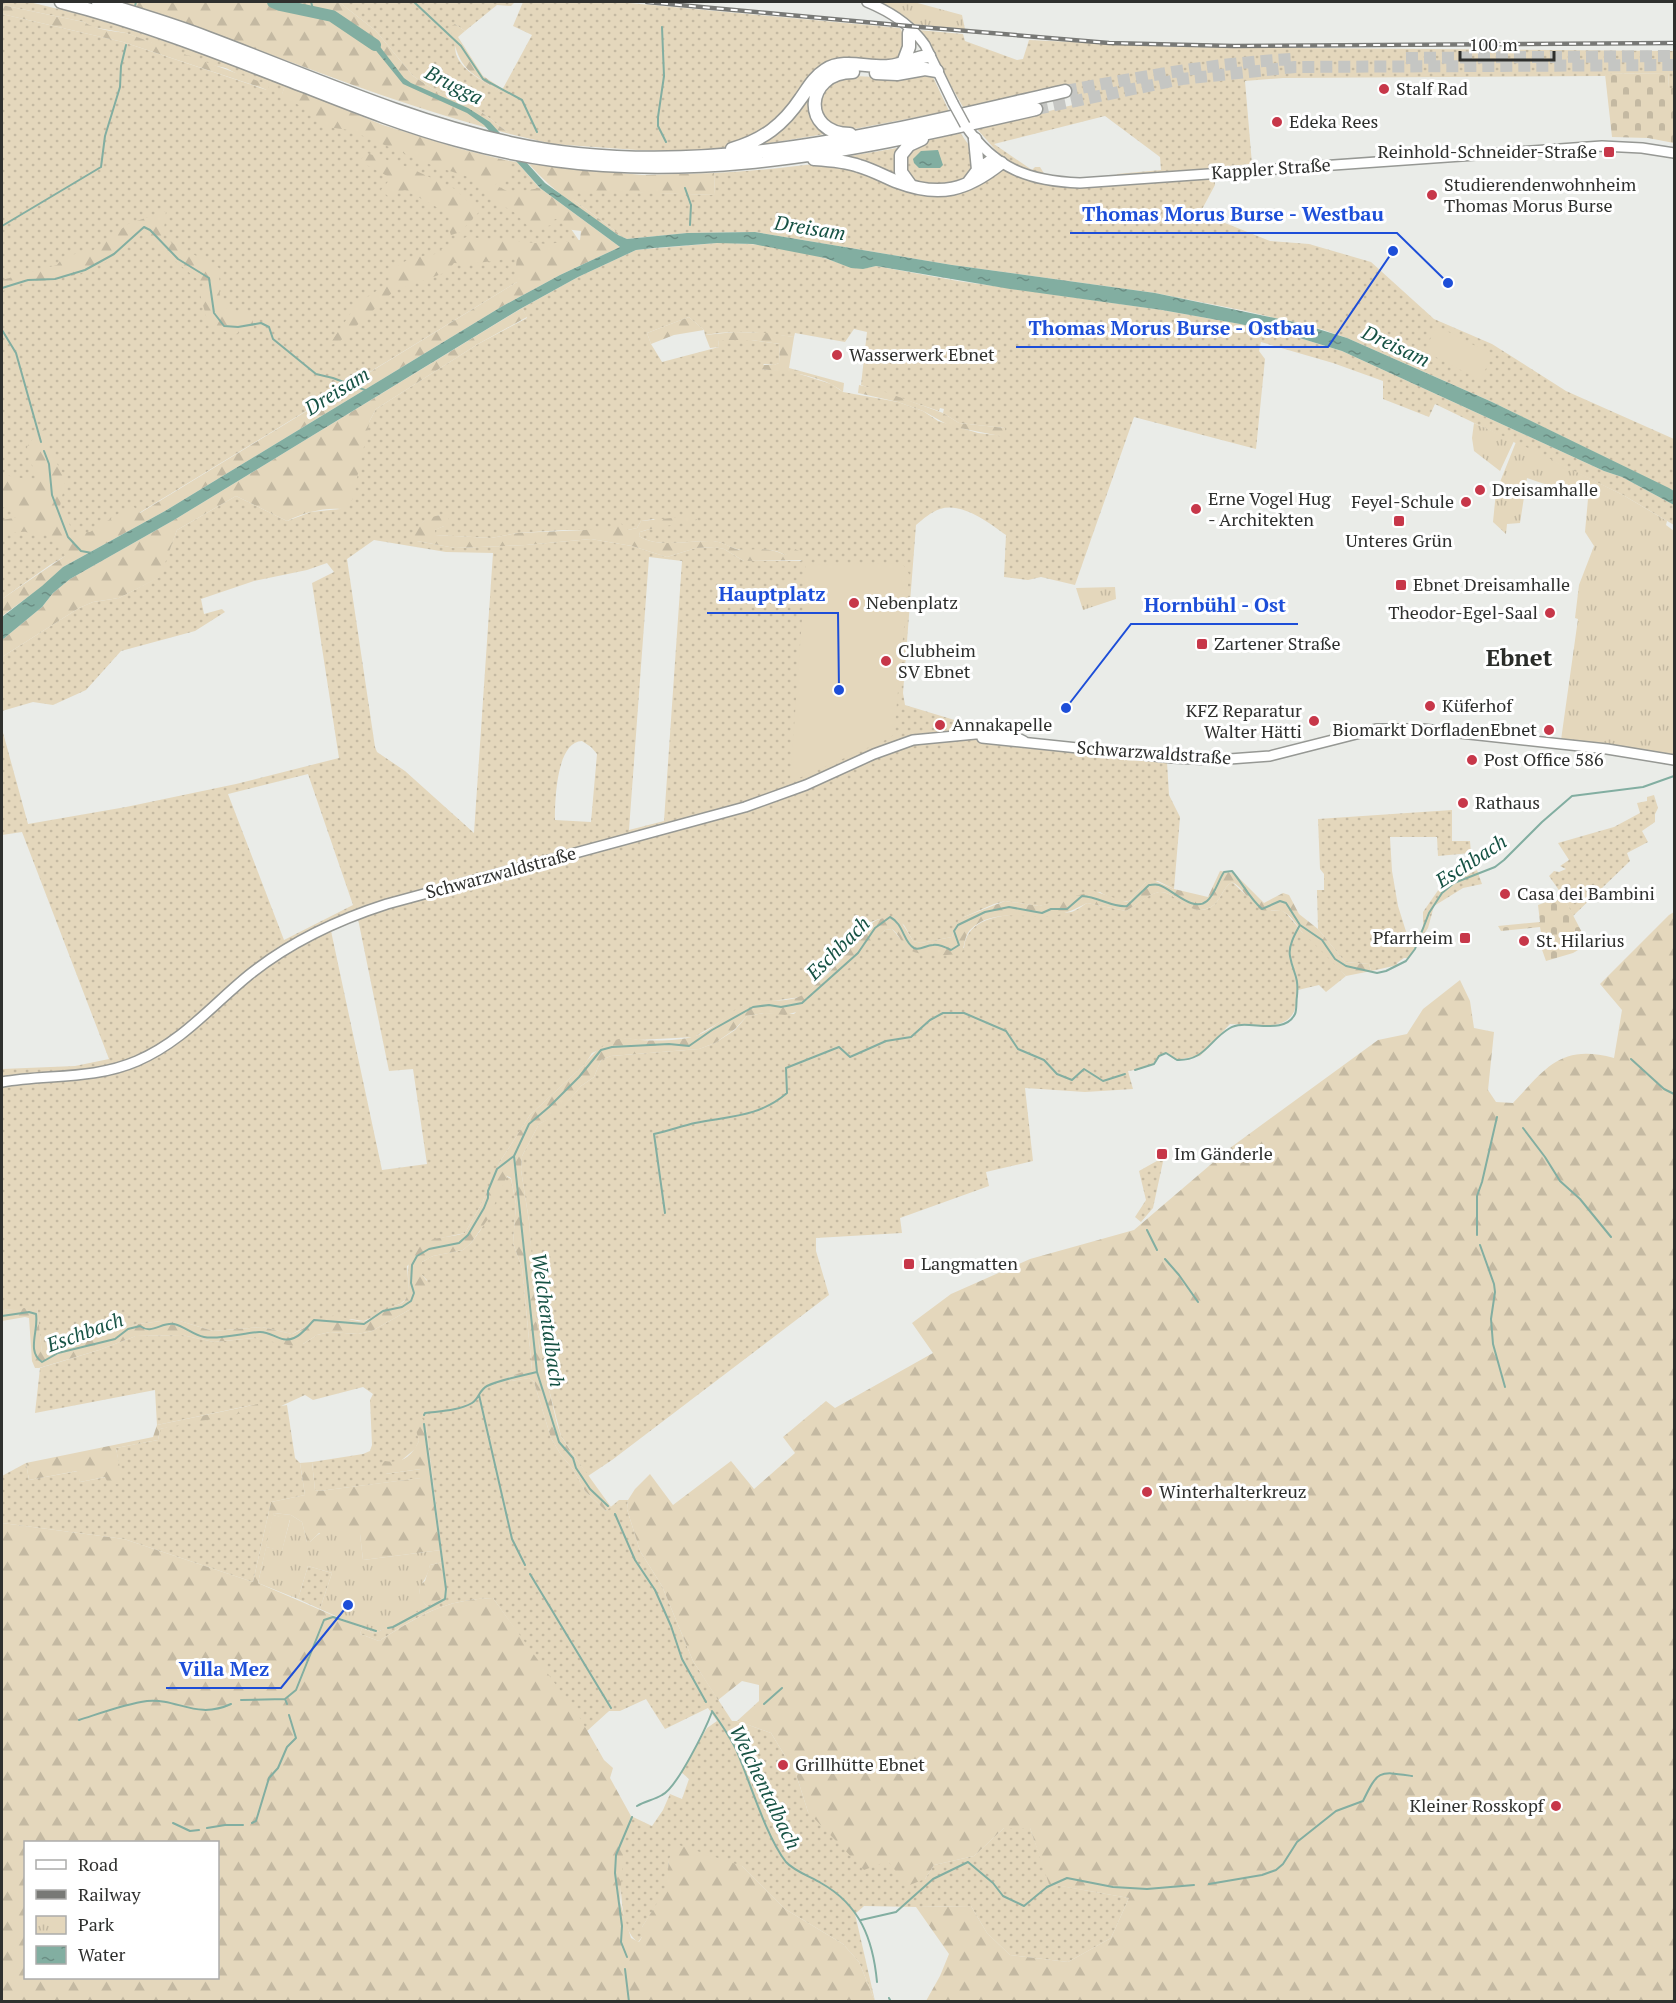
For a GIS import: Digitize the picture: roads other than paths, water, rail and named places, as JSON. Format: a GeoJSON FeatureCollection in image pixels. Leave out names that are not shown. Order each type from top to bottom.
{"type":"FeatureCollection","features":[{"type":"Feature","properties":{"kind":"highway"},"geometry":{"type":"LineString","coordinates":[[61,2],[97,11],[175,37],[407,125],[498,151],[557,161],[652,167],[735,165],[794,158],[949,129],[1036,109]]}},
{"type":"Feature","properties":{"kind":"highway"},"geometry":{"type":"LineString","coordinates":[[98,2],[189,31],[410,116],[487,138],[576,153],[621,156],[709,156],[790,148],[875,133],[1065,91]]}},
{"type":"Feature","properties":{"kind":"highway"},"geometry":{"type":"LineString","coordinates":[[907,67],[908,30]]}},
{"type":"Feature","properties":{"kind":"highway"},"geometry":{"type":"LineString","coordinates":[[875,133],[838,133],[823,125],[816,114],[815,106],[819,89],[830,76],[842,72],[890,74],[907,67],[916,57],[929,56]]}},
{"type":"Feature","properties":{"kind":"highway"},"geometry":{"type":"LineString","coordinates":[[709,156],[748,145],[765,136],[784,120],[816,78],[830,67],[842,64],[937,71]]}},
{"type":"Feature","properties":{"kind":"highway"},"geometry":{"type":"LineString","coordinates":[[911,186],[902,172],[900,160],[903,152],[913,143],[949,129]]}},
{"type":"Feature","properties":{"kind":"highway"},"geometry":{"type":"LineString","coordinates":[[975,139],[978,170]]}},
{"type":"Feature","properties":{"kind":"highway"},"geometry":{"type":"LineString","coordinates":[[794,158],[849,163],[911,186],[943,191],[982,178],[998,161]]}},
{"type":"Feature","properties":{"kind":"highway"},"geometry":{"type":"LineString","coordinates":[[968,184],[978,170],[998,161]]}},
{"type":"Feature","properties":{"kind":"main road","name":"Kappler Straße"},"geometry":{"type":"LineString","coordinates":[[867,2],[884,9],[908,30],[929,56],[975,139],[998,161],[1026,175],[1051,181],[1080,183],[1602,146],[1642,148],[1674,153]]}},
{"type":"Feature","properties":{"kind":"main road","name":"Schwarzwaldstraße"},"geometry":{"type":"LineString","coordinates":[[2,1082],[110,1070],[135,1062],[179,1038],[231,990],[274,956],[307,937],[354,915],[387,904],[745,807],[829,776],[874,754],[913,740],[986,733],[1001,734],[1024,741],[1196,760],[1232,760],[1270,756],[1359,732],[1394,728],[1423,729],[1607,749],[1674,760]]}},
{"type":"Feature","properties":{"kind":"water","name":"Dreisam"},"geometry":{"type":"Polygon","coordinates":[[[365,35],[378,44],[404,78],[468,108],[490,122],[545,183],[627,239],[687,233],[755,232],[952,265],[1155,293],[1299,323],[1347,338],[1492,402],[1669,488],[1674,491],[1674,505],[1622,477],[1604,471],[1342,351],[1293,336],[1162,310],[1010,289],[876,266],[863,269],[851,268],[825,258],[753,244],[717,243],[654,248],[636,250],[578,277],[520,309],[174,520],[70,579],[53,593],[42,607],[2,640],[2,617],[63,567],[165,511],[501,307],[560,275],[620,247],[540,188],[484,125],[467,113],[403,84],[361,36],[365,35]]]}},
{"type":"Feature","properties":{"kind":"water"},"geometry":{"type":"Polygon","coordinates":[[[938,150],[943,165],[940,168],[919,168],[914,163],[913,159],[921,151],[938,150]]]}},
{"type":"Feature","properties":{"kind":"waterway"},"geometry":{"type":"LineString","coordinates":[[135,6],[136,2]]}},
{"type":"Feature","properties":{"kind":"waterway","name":"Brugga"},"geometry":{"type":"LineString","coordinates":[[273,2],[332,16],[375,45]]}},
{"type":"Feature","properties":{"kind":"waterway"},"geometry":{"type":"LineString","coordinates":[[311,2],[314,12]]}},
{"type":"Feature","properties":{"kind":"waterway"},"geometry":{"type":"LineString","coordinates":[[414,2],[461,46],[483,79],[522,100],[537,132]]}},
{"type":"Feature","properties":{"kind":"waterway"},"geometry":{"type":"LineString","coordinates":[[662,27],[664,76],[658,126],[666,142]]}},
{"type":"Feature","properties":{"kind":"waterway"},"geometry":{"type":"LineString","coordinates":[[2,226],[101,167],[105,136],[120,87],[121,66],[126,45]]}},
{"type":"Feature","properties":{"kind":"waterway"},"geometry":{"type":"LineString","coordinates":[[685,188],[691,205],[690,225]]}},
{"type":"Feature","properties":{"kind":"waterway"},"geometry":{"type":"LineString","coordinates":[[2,288],[28,280],[55,279],[85,270],[114,254],[144,227],[150,230],[178,259],[209,278],[214,313],[224,326],[238,327],[261,323],[269,327],[273,339],[316,374],[365,390]]}},
{"type":"Feature","properties":{"kind":"waterway"},"geometry":{"type":"LineString","coordinates":[[2,330],[16,353],[41,442]]}},
{"type":"Feature","properties":{"kind":"waterway"},"geometry":{"type":"LineString","coordinates":[[44,451],[49,464],[52,495],[68,537],[81,551],[92,553]]}},
{"type":"Feature","properties":{"kind":"waterway","name":"Eschbach"},"geometry":{"type":"LineString","coordinates":[[2,1316],[29,1312],[36,1314],[34,1346],[37,1357],[42,1362],[58,1353],[115,1339],[128,1329],[140,1326],[153,1329],[174,1324],[210,1338],[264,1332],[289,1339],[300,1335],[314,1320],[364,1324],[383,1311],[402,1307],[411,1301],[414,1293],[411,1283],[412,1265],[417,1256],[429,1249],[459,1243],[468,1235],[484,1208],[497,1169],[514,1156],[529,1124],[579,1077],[601,1050],[612,1047],[669,1044],[689,1046],[753,1007],[769,1005],[781,1007],[802,1003],[858,953],[875,928],[890,917],[895,920],[914,948],[935,945],[951,950],[959,945],[954,931],[958,925],[985,912],[1009,907],[1042,913],[1051,909],[1067,909],[1082,896],[1127,906],[1149,885],[1159,885],[1189,902],[1201,904],[1212,895],[1224,872],[1232,871],[1262,909],[1280,901],[1286,903],[1300,925],[1322,940],[1335,959],[1346,966],[1377,973],[1406,961],[1415,949],[1429,913],[1442,893],[1454,883],[1495,867],[1572,796],[1643,787],[1674,776]]}},
{"type":"Feature","properties":{"kind":"waterway"},"geometry":{"type":"LineString","coordinates":[[1135,1070],[1154,1064],[1159,1056],[1166,1053],[1177,1060],[1194,1057],[1223,1033],[1237,1025],[1274,1026],[1290,1021],[1296,1012],[1297,989],[1290,948],[1300,925]]}},
{"type":"Feature","properties":{"kind":"waterway"},"geometry":{"type":"LineString","coordinates":[[665,1213],[654,1134],[766,1107],[787,1093],[786,1068],[839,1047],[850,1057],[886,1041],[911,1037],[930,1020],[943,1013],[964,1013],[1006,1031],[1018,1049],[1044,1060],[1057,1074],[1072,1080],[1084,1069],[1103,1081],[1125,1074]]}},
{"type":"Feature","properties":{"kind":"waterway"},"geometry":{"type":"LineString","coordinates":[[1631,1059],[1664,1089],[1674,1094]]}},
{"type":"Feature","properties":{"kind":"waterway"},"geometry":{"type":"LineString","coordinates":[[1477,1235],[1477,1196],[1497,1117]]}},
{"type":"Feature","properties":{"kind":"waterway"},"geometry":{"type":"LineString","coordinates":[[1523,1128],[1560,1181],[1580,1199],[1611,1237]]}},
{"type":"Feature","properties":{"kind":"waterway","name":"Welchentalbach"},"geometry":{"type":"LineString","coordinates":[[514,1156],[537,1372],[559,1442],[573,1458],[576,1468],[590,1489],[608,1506]]}},
{"type":"Feature","properties":{"kind":"waterway"},"geometry":{"type":"LineString","coordinates":[[1147,1230],[1157,1250]]}},
{"type":"Feature","properties":{"kind":"waterway"},"geometry":{"type":"LineString","coordinates":[[1480,1245],[1494,1284],[1491,1319],[1493,1344],[1505,1387]]}},
{"type":"Feature","properties":{"kind":"waterway"},"geometry":{"type":"LineString","coordinates":[[1165,1259],[1198,1302]]}},
{"type":"Feature","properties":{"kind":"waterway"},"geometry":{"type":"LineString","coordinates":[[424,1415],[467,1406],[487,1386],[537,1372]]}},
{"type":"Feature","properties":{"kind":"waterway"},"geometry":{"type":"LineString","coordinates":[[479,1395],[512,1539],[525,1565]]}},
{"type":"Feature","properties":{"kind":"waterway"},"geometry":{"type":"LineString","coordinates":[[388,1628],[445,1599],[446,1589],[424,1424]]}},
{"type":"Feature","properties":{"kind":"waterway","name":"Welchentalbach"},"geometry":{"type":"LineString","coordinates":[[615,1514],[635,1560],[655,1590],[682,1659],[706,1702]]}},
{"type":"Feature","properties":{"kind":"waterway"},"geometry":{"type":"LineString","coordinates":[[530,1574],[611,1708]]}},
{"type":"Feature","properties":{"kind":"waterway"},"geometry":{"type":"LineString","coordinates":[[287,1704],[285,1699],[296,1690],[324,1620],[333,1617],[376,1631]]}},
{"type":"Feature","properties":{"kind":"waterway"},"geometry":{"type":"LineString","coordinates":[[764,1704],[782,1688]]}},
{"type":"Feature","properties":{"kind":"waterway"},"geometry":{"type":"LineString","coordinates":[[241,1700],[285,1699]]}},
{"type":"Feature","properties":{"kind":"waterway"},"geometry":{"type":"LineString","coordinates":[[79,1720],[122,1706],[147,1701],[168,1702],[207,1710],[231,1704]]}},
{"type":"Feature","properties":{"kind":"waterway","name":"Welchentalbach"},"geometry":{"type":"LineString","coordinates":[[712,1711],[736,1748],[765,1825],[786,1862],[834,1892],[855,1913],[868,1938],[877,1982]]}},
{"type":"Feature","properties":{"kind":"waterway"},"geometry":{"type":"LineString","coordinates":[[637,1806],[668,1790],[683,1770],[712,1712]]}},
{"type":"Feature","properties":{"kind":"waterway"},"geometry":{"type":"LineString","coordinates":[[252,1823],[256,1821],[269,1778],[278,1768],[287,1747],[296,1738],[289,1715]]}},
{"type":"Feature","properties":{"kind":"waterway"},"geometry":{"type":"LineString","coordinates":[[1209,1884],[1262,1875],[1276,1870],[1283,1864],[1297,1842],[1336,1811],[1363,1801],[1376,1778],[1393,1773],[1412,1776]]}},
{"type":"Feature","properties":{"kind":"waterway"},"geometry":{"type":"LineString","coordinates":[[627,1957],[621,1942],[622,1926],[615,1873],[616,1855],[632,1817]]}},
{"type":"Feature","properties":{"kind":"waterway"},"geometry":{"type":"LineString","coordinates":[[173,1823],[190,1831],[199,1830]]}},
{"type":"Feature","properties":{"kind":"waterway"},"geometry":{"type":"LineString","coordinates":[[207,1828],[243,1825]]}},
{"type":"Feature","properties":{"kind":"waterway"},"geometry":{"type":"LineString","coordinates":[[861,1920],[896,1912],[933,1879],[968,1862],[993,1883],[1003,1896],[1024,1906],[1047,1887],[1067,1878],[1113,1887],[1147,1889],[1194,1885]]}},
{"type":"Feature","properties":{"kind":"waterway"},"geometry":{"type":"LineString","coordinates":[[625,1969],[629,2002]]}},
{"type":"Feature","properties":{"kind":"waterway","name":"Welchentalbach"},"geometry":{"type":"LineString","coordinates":[[889,1998],[891,2002]]}},
{"type":"Feature","properties":{"kind":"tunnel"},"geometry":{"type":"LineString","coordinates":[[1406,58],[1674,56]]}},
{"type":"Feature","properties":{"kind":"tunnel"},"geometry":{"type":"LineString","coordinates":[[1065,91],[1206,67],[1292,59]]}},
{"type":"Feature","properties":{"kind":"tunnel"},"geometry":{"type":"LineString","coordinates":[[1036,109],[1182,79],[1295,67],[1674,65]]}},
{"type":"Feature","properties":{"kind":"railway"},"geometry":{"type":"LineString","coordinates":[[647,2],[1109,43],[1234,46],[1674,43]]}},
{"type":"Feature","properties":{"kind":"place","name":"Stalf Rad"},"geometry":{"type":"Point","coordinates":[1384,89]}},
{"type":"Feature","properties":{"kind":"place","name":"Edeka Rees"},"geometry":{"type":"Point","coordinates":[1277,122]}},
{"type":"Feature","properties":{"kind":"place","name":"Reinhold-Schneider-Straße"},"geometry":{"type":"Point","coordinates":[1609,152]}},
{"type":"Feature","properties":{"kind":"place","name":"Studierendenwohnheim Thomas Morus Burse"},"geometry":{"type":"Point","coordinates":[1432,195]}},
{"type":"Feature","properties":{"kind":"place","name":"Thomas Morus Burse - Ostbau"},"geometry":{"type":"Point","coordinates":[1393,251]}},
{"type":"Feature","properties":{"kind":"place","name":"Thomas Morus Burse - Westbau"},"geometry":{"type":"Point","coordinates":[1448,283]}},
{"type":"Feature","properties":{"kind":"place","name":"Wasserwerk Ebnet"},"geometry":{"type":"Point","coordinates":[837,355]}},
{"type":"Feature","properties":{"kind":"place","name":"Dreisamhalle"},"geometry":{"type":"Point","coordinates":[1480,490]}},
{"type":"Feature","properties":{"kind":"place","name":"Feyel-Schule"},"geometry":{"type":"Point","coordinates":[1466,502]}},
{"type":"Feature","properties":{"kind":"place","name":"Erne Vogel Hug - Architekten"},"geometry":{"type":"Point","coordinates":[1196,509]}},
{"type":"Feature","properties":{"kind":"place","name":"Unteres Grün"},"geometry":{"type":"Point","coordinates":[1399,521]}},
{"type":"Feature","properties":{"kind":"place","name":"Ebnet Dreisamhalle"},"geometry":{"type":"Point","coordinates":[1401,585]}},
{"type":"Feature","properties":{"kind":"place","name":"Nebenplatz"},"geometry":{"type":"Point","coordinates":[854,603]}},
{"type":"Feature","properties":{"kind":"place","name":"Theodor-Egel-Saal"},"geometry":{"type":"Point","coordinates":[1550,613]}},
{"type":"Feature","properties":{"kind":"place","name":"Zartener Straße"},"geometry":{"type":"Point","coordinates":[1202,644]}},
{"type":"Feature","properties":{"kind":"place","name":"Clubheim SV Ebnet"},"geometry":{"type":"Point","coordinates":[886,661]}},
{"type":"Feature","properties":{"kind":"place","name":"Hauptplatz"},"geometry":{"type":"Point","coordinates":[839,690]}},
{"type":"Feature","properties":{"kind":"place","name":"Küferhof"},"geometry":{"type":"Point","coordinates":[1430,706]}},
{"type":"Feature","properties":{"kind":"place","name":"Hornbühl - Ost"},"geometry":{"type":"Point","coordinates":[1066,708]}},
{"type":"Feature","properties":{"kind":"place","name":"KFZ Reparatur Walter Hätti"},"geometry":{"type":"Point","coordinates":[1314,721]}},
{"type":"Feature","properties":{"kind":"place","name":"Annakapelle"},"geometry":{"type":"Point","coordinates":[940,725]}},
{"type":"Feature","properties":{"kind":"place","name":"Biomarkt DorfladenEbnet"},"geometry":{"type":"Point","coordinates":[1549,730]}},
{"type":"Feature","properties":{"kind":"place","name":"Post Office 586"},"geometry":{"type":"Point","coordinates":[1472,760]}},
{"type":"Feature","properties":{"kind":"place","name":"Rathaus"},"geometry":{"type":"Point","coordinates":[1463,803]}},
{"type":"Feature","properties":{"kind":"place","name":"Casa dei Bambini"},"geometry":{"type":"Point","coordinates":[1505,894]}},
{"type":"Feature","properties":{"kind":"place","name":"Pfarrheim"},"geometry":{"type":"Point","coordinates":[1465,938]}},
{"type":"Feature","properties":{"kind":"place","name":"St. Hilarius"},"geometry":{"type":"Point","coordinates":[1524,941]}},
{"type":"Feature","properties":{"kind":"place","name":"Im Gänderle"},"geometry":{"type":"Point","coordinates":[1162,1154]}},
{"type":"Feature","properties":{"kind":"place","name":"Langmatten"},"geometry":{"type":"Point","coordinates":[909,1264]}},
{"type":"Feature","properties":{"kind":"place","name":"Winterhalterkreuz"},"geometry":{"type":"Point","coordinates":[1147,1492]}},
{"type":"Feature","properties":{"kind":"place","name":"Villa Mez"},"geometry":{"type":"Point","coordinates":[348,1605]}},
{"type":"Feature","properties":{"kind":"place","name":"Grillhütte Ebnet"},"geometry":{"type":"Point","coordinates":[783,1765]}},
{"type":"Feature","properties":{"kind":"place","name":"Kleiner Rosskopf"},"geometry":{"type":"Point","coordinates":[1556,1806]}},
{"type":"Feature","properties":{"kind":"district","name":"Ebnet"},"geometry":{"type":"Point","coordinates":[1519,658]}}]}
